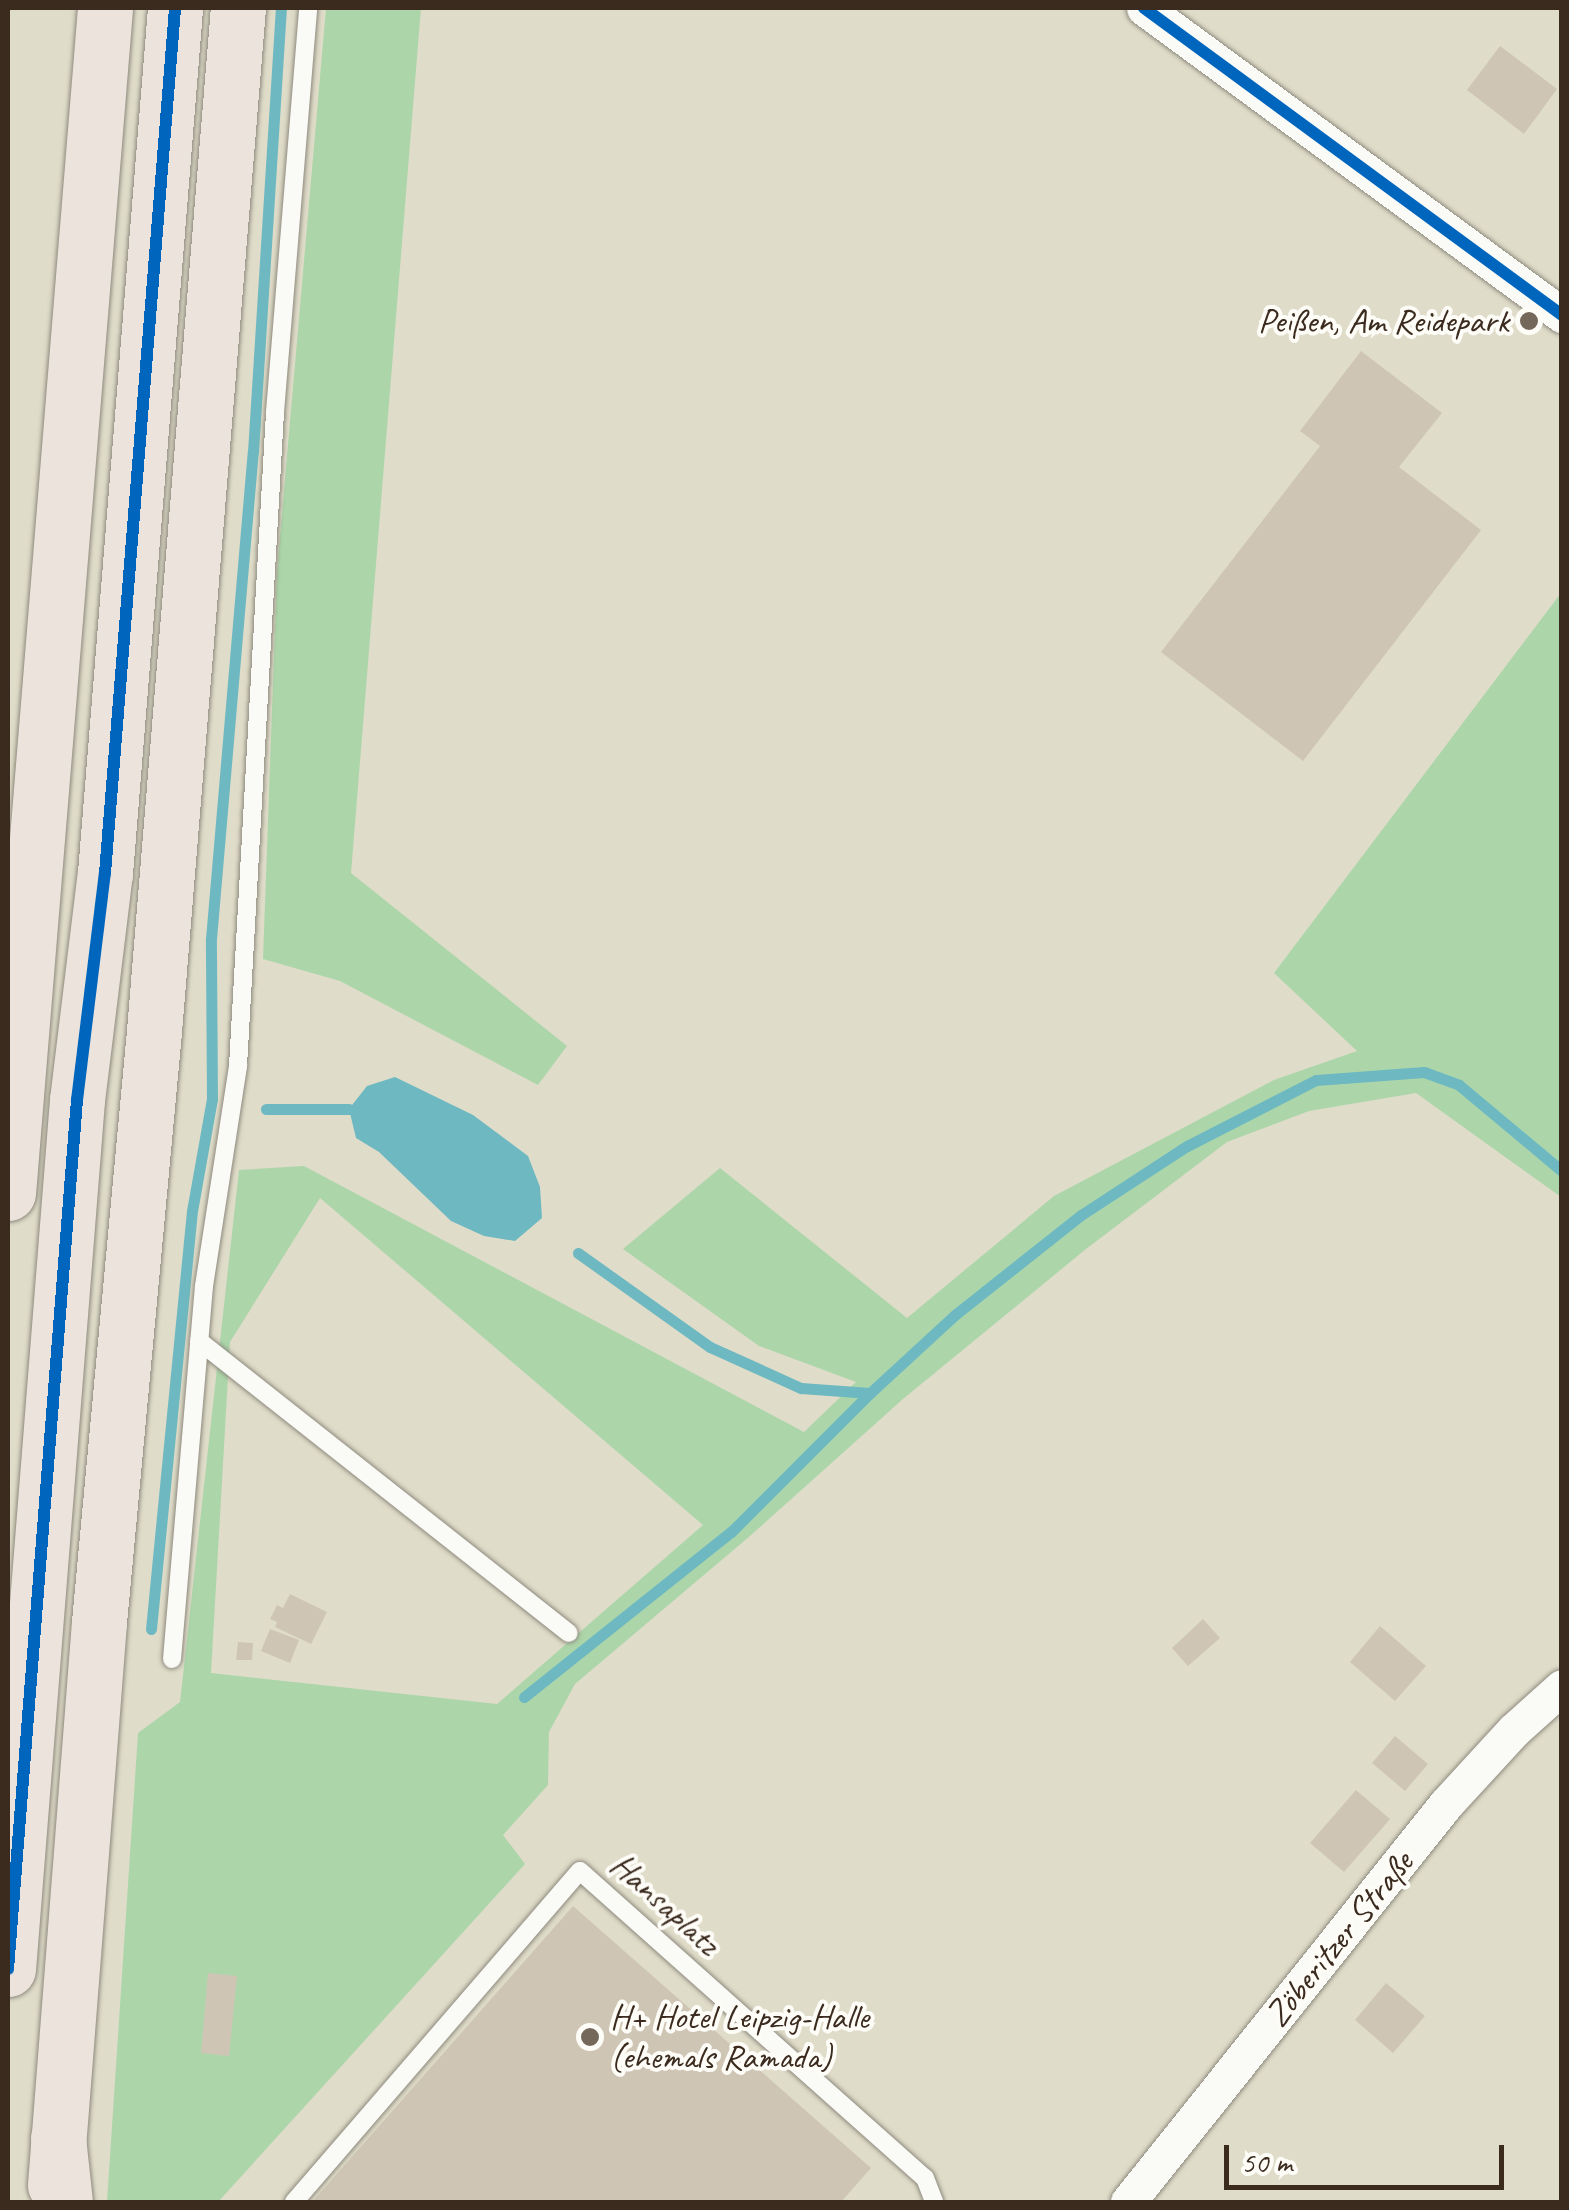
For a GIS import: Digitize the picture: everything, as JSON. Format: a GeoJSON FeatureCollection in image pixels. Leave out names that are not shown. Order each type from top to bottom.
{"type":"FeatureCollection","features":[{"type":"Feature","properties":{"kind":"highway"},"geometry":{"type":"LineString","coordinates":[[8,1193],[105,8]]}},
{"type":"Feature","properties":{"kind":"highway"},"geometry":{"type":"LineString","coordinates":[[8,1969],[76,1120],[104,873],[175,8]]}},
{"type":"Feature","properties":{"kind":"highway"},"geometry":{"type":"LineString","coordinates":[[53,2202],[238,8]]}},
{"type":"Feature","properties":{"kind":"highway"},"geometry":{"type":"LineString","coordinates":[[8,796],[62,530]]}},
{"type":"Feature","properties":{"kind":"highway"},"geometry":{"type":"LineString","coordinates":[[58,2138],[65,2202]]}},
{"type":"Feature","properties":{"kind":"street"},"geometry":{"type":"LineString","coordinates":[[1144,8],[1562,315]]}},
{"type":"Feature","properties":{"kind":"street","name":"Zöberitzer Straße"},"geometry":{"type":"LineString","coordinates":[[1128,2202],[1446,1805],[1514,1730],[1562,1686]]}},
{"type":"Feature","properties":{"kind":"lane"},"geometry":{"type":"LineString","coordinates":[[172,1659],[199,1341],[238,1066],[275,412],[308,8]]}},
{"type":"Feature","properties":{"kind":"lane"},"geometry":{"type":"LineString","coordinates":[[199,1341],[569,1633]]}},
{"type":"Feature","properties":{"kind":"lane","name":"Hansaplatz"},"geometry":{"type":"LineString","coordinates":[[294,2202],[580,1872],[925,2178],[934,2202]]}},
{"type":"Feature","properties":{"kind":"green space"},"geometry":{"type":"Polygon","coordinates":[[[326,8],[421,8],[351,873],[567,1046],[538,1085],[340,981],[263,959],[277,571],[326,8]]]}},
{"type":"Feature","properties":{"kind":"green space"},"geometry":{"type":"Polygon","coordinates":[[[1561,593],[1561,1197],[1416,1093],[1309,1111],[1227,1142],[1086,1249],[903,1399],[750,1536],[575,1684],[549,1732],[548,1785],[503,1835],[525,1864],[218,2202],[107,2202],[138,1733],[180,1702],[239,1170],[304,1166],[804,1432],[856,1382],[759,1346],[623,1249],[720,1168],[907,1318],[1054,1196],[1274,1080],[1357,1051],[1274,973],[1561,593]],[[320,1198],[230,1342],[211,1673],[497,1704],[703,1525],[320,1198]]]}},
{"type":"Feature","properties":{"kind":"water"},"geometry":{"type":"Polygon","coordinates":[[[395,1077],[473,1115],[528,1156],[540,1187],[542,1218],[515,1241],[484,1236],[451,1221],[379,1152],[356,1138],[349,1109],[367,1086],[395,1077]]]}},
{"type":"Feature","properties":{"kind":"building"},"geometry":{"type":"Polygon","coordinates":[[[1500,46],[1557,89],[1524,134],[1467,90],[1500,46]]]}},
{"type":"Feature","properties":{"kind":"building"},"geometry":{"type":"Polygon","coordinates":[[[1361,351],[1442,413],[1399,467],[1481,530],[1303,761],[1161,652],[1320,446],[1300,431],[1361,351]]]}},
{"type":"Feature","properties":{"kind":"building"},"geometry":{"type":"Polygon","coordinates":[[[290,1594],[327,1612],[311,1644],[275,1627],[277,1622],[270,1619],[277,1605],[283,1608],[290,1594]]]}},
{"type":"Feature","properties":{"kind":"building"},"geometry":{"type":"Polygon","coordinates":[[[1203,1619],[1220,1638],[1188,1666],[1172,1648],[1203,1619]]]}},
{"type":"Feature","properties":{"kind":"building"},"geometry":{"type":"Polygon","coordinates":[[[1380,1626],[1426,1666],[1395,1701],[1350,1662],[1380,1626]]]}},
{"type":"Feature","properties":{"kind":"building"},"geometry":{"type":"Polygon","coordinates":[[[270,1629],[299,1640],[290,1663],[261,1651],[270,1629]]]}},
{"type":"Feature","properties":{"kind":"building"},"geometry":{"type":"Polygon","coordinates":[[[238,1642],[253,1643],[252,1660],[236,1660],[238,1642]]]}},
{"type":"Feature","properties":{"kind":"building"},"geometry":{"type":"Polygon","coordinates":[[[1395,1736],[1428,1764],[1405,1791],[1372,1763],[1395,1736]]]}},
{"type":"Feature","properties":{"kind":"building"},"geometry":{"type":"Polygon","coordinates":[[[1356,1790],[1390,1819],[1344,1872],[1310,1843],[1356,1790]]]}},
{"type":"Feature","properties":{"kind":"building","name":"H+ Hotel Leipzig-Halle (ehemals Ramada)"},"geometry":{"type":"Polygon","coordinates":[[[573,1906],[871,2168],[841,2202],[314,2200],[573,1906]]]}},
{"type":"Feature","properties":{"kind":"building"},"geometry":{"type":"Polygon","coordinates":[[[208,1973],[237,1976],[229,2056],[201,2053],[208,1973]]]}},
{"type":"Feature","properties":{"kind":"building"},"geometry":{"type":"Polygon","coordinates":[[[1386,1983],[1425,2016],[1393,2053],[1355,2020],[1386,1983]]]}},
{"type":"Feature","properties":{"kind":"waterway"},"geometry":{"type":"LineString","coordinates":[[151,1629],[192,1211],[212,1099],[211,939],[253,452],[281,8]]}},
{"type":"Feature","properties":{"kind":"waterway"},"geometry":{"type":"LineString","coordinates":[[578,1253],[710,1347],[801,1388],[870,1393],[956,1314],[1081,1215],[1187,1146],[1316,1080],[1424,1072],[1459,1085],[1562,1171]]}},
{"type":"Feature","properties":{"kind":"waterway"},"geometry":{"type":"LineString","coordinates":[[266,1109],[349,1109]]}},
{"type":"Feature","properties":{"kind":"waterway"},"geometry":{"type":"LineString","coordinates":[[524,1697],[731,1532],[870,1393]]}},
{"type":"Feature","properties":{"kind":"transit line"},"geometry":{"type":"LineString","coordinates":[[8,1969],[77,1100],[105,873],[175,8]]}},
{"type":"Feature","properties":{"kind":"transit line"},"geometry":{"type":"LineString","coordinates":[[1144,8],[1562,315]]}},
{"type":"Feature","properties":{"kind":"place","name":"Peißen, Am Reidepark"},"geometry":{"type":"Point","coordinates":[1529,321]}},
{"type":"Feature","properties":{"kind":"place","name":"H+ Hotel Leipzig-Halle (ehemals Ramada)"},"geometry":{"type":"Point","coordinates":[590,2037]}}]}
